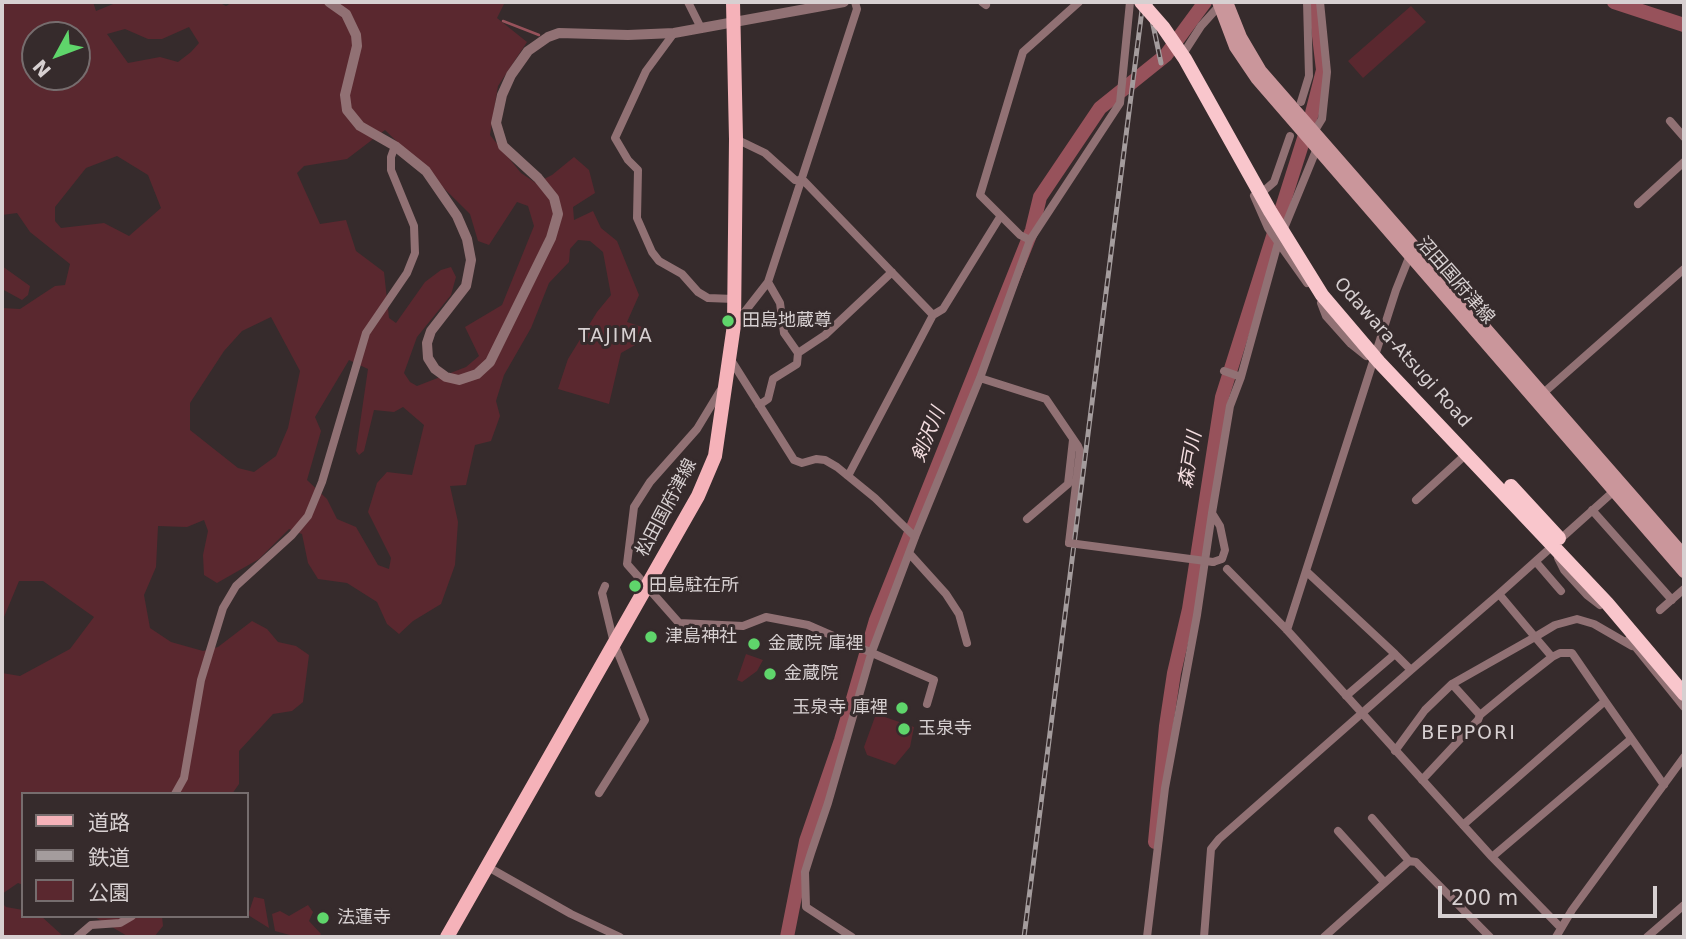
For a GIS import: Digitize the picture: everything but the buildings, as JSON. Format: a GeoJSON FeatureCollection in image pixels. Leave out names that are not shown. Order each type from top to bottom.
{"type":"FeatureCollection","features":[{"type":"Feature","properties":{"kind":"highway","name":"Odawara-Atsugi Road"},"geometry":{"type":"LineString","coordinates":[[1140,2],[1163,27],[1185,59],[1270,211],[1322,295],[1379,362],[1607,603],[1684,694]]}},
{"type":"Feature","properties":{"kind":"highway","name":"Odawara-Atsugi Road"},"geometry":{"type":"LineString","coordinates":[[1151,2],[1192,54],[1216,92],[1279,209],[1330,289],[1386,355],[1544,521],[1684,682]]}},
{"type":"Feature","properties":{"kind":"main road","name":"松田国府津線"},"geometry":{"type":"LineString","coordinates":[[447,937],[707,478],[720,431],[734,325],[736,139],[733,2]]}},
{"type":"Feature","properties":{"kind":"main road","name":"沼田国府津線"},"geometry":{"type":"LineString","coordinates":[[1221,3],[1235,47],[1256,78],[1297,127],[1316,140],[1540,396],[1614,491],[1684,572]]}},
{"type":"Feature","properties":{"kind":"main road","name":"沼田国府津線"},"geometry":{"type":"LineString","coordinates":[[1316,140],[1410,255],[1684,555]]}},
{"type":"Feature","properties":{"kind":"street"},"geometry":{"type":"LineString","coordinates":[[329,2],[352,22],[356,35],[357,46],[345,95],[347,110],[360,126],[395,146],[426,171],[445,197],[467,239],[471,260],[462,293],[431,331],[427,350],[428,358],[435,369],[446,377],[459,380],[477,374],[490,362],[551,238],[558,214],[554,198],[538,178],[503,146],[498,134],[497,109],[511,75],[528,51],[559,33],[674,33],[844,2]]}},
{"type":"Feature","properties":{"kind":"street"},"geometry":{"type":"LineString","coordinates":[[688,2],[701,28]]}},
{"type":"Feature","properties":{"kind":"street"},"geometry":{"type":"LineString","coordinates":[[734,325],[768,282],[857,9],[856,2]]}},
{"type":"Feature","properties":{"kind":"street"},"geometry":{"type":"LineString","coordinates":[[1029,240],[1000,217],[980,195],[1023,52],[1079,2]]}},
{"type":"Feature","properties":{"kind":"street"},"geometry":{"type":"LineString","coordinates":[[852,937],[806,907],[806,872],[871,654],[980,378],[1029,240],[1120,103],[1130,2]]}},
{"type":"Feature","properties":{"kind":"street"},"geometry":{"type":"LineString","coordinates":[[1301,102],[1309,76],[1307,2]]}},
{"type":"Feature","properties":{"kind":"street"},"geometry":{"type":"LineString","coordinates":[[1147,937],[1165,788],[1198,615],[1230,406],[1241,377],[1278,243],[1322,119],[1327,72],[1320,2]]}},
{"type":"Feature","properties":{"kind":"street"},"geometry":{"type":"LineString","coordinates":[[1221,3],[1201,26],[1178,61],[1256,198],[1268,228],[1324,308],[1326,316],[1550,550],[1587,595],[1595,599],[1684,706]]}},
{"type":"Feature","properties":{"kind":"street"},"geometry":{"type":"LineString","coordinates":[[674,33],[646,71],[615,138],[628,160],[638,170],[637,218],[652,252],[659,261],[682,274],[698,292],[708,298],[734,299]]}},
{"type":"Feature","properties":{"kind":"street"},"geometry":{"type":"LineString","coordinates":[[1670,121],[1684,136]]}},
{"type":"Feature","properties":{"kind":"street"},"geometry":{"type":"LineString","coordinates":[[1256,198],[1275,182],[1297,127]]}},
{"type":"Feature","properties":{"kind":"street"},"geometry":{"type":"LineString","coordinates":[[736,139],[765,153],[795,180],[804,181],[933,315]]}},
{"type":"Feature","properties":{"kind":"street"},"geometry":{"type":"LineString","coordinates":[[177,792],[184,778],[201,680],[223,608],[236,586],[292,535],[308,516],[322,482],[366,333],[407,273],[415,253],[414,226],[391,170],[391,157],[395,146]]}},
{"type":"Feature","properties":{"kind":"street"},"geometry":{"type":"LineString","coordinates":[[1638,204],[1684,162]]}},
{"type":"Feature","properties":{"kind":"street"},"geometry":{"type":"LineString","coordinates":[[848,476],[933,315],[943,309],[1000,217]]}},
{"type":"Feature","properties":{"kind":"street"},"geometry":{"type":"LineString","coordinates":[[1287,631],[1410,255]]}},
{"type":"Feature","properties":{"kind":"street"},"geometry":{"type":"LineString","coordinates":[[1540,396],[1684,269]]}},
{"type":"Feature","properties":{"kind":"street"},"geometry":{"type":"LineString","coordinates":[[798,353],[825,335],[892,272]]}},
{"type":"Feature","properties":{"kind":"street"},"geometry":{"type":"LineString","coordinates":[[759,405],[768,399],[773,379],[792,370],[797,364],[798,353],[784,333],[779,303],[768,282]]}},
{"type":"Feature","properties":{"kind":"street"},"geometry":{"type":"LineString","coordinates":[[729,357],[794,460],[802,463],[816,459],[825,460],[848,476],[915,537]]}},
{"type":"Feature","properties":{"kind":"street"},"geometry":{"type":"LineString","coordinates":[[1224,371],[1241,377]]}},
{"type":"Feature","properties":{"kind":"street"},"geometry":{"type":"LineString","coordinates":[[980,378],[1046,399],[1074,439],[1080,451],[1069,543],[1213,562],[1222,559],[1225,547],[1220,526],[1212,513]]}},
{"type":"Feature","properties":{"kind":"street"},"geometry":{"type":"LineString","coordinates":[[727,380],[697,429],[650,482],[634,507],[627,564],[679,623],[743,626],[766,617],[808,625],[934,680],[927,704]]}},
{"type":"Feature","properties":{"kind":"street"},"geometry":{"type":"LineString","coordinates":[[1027,519],[1068,484],[1074,439]]}},
{"type":"Feature","properties":{"kind":"street"},"geometry":{"type":"LineString","coordinates":[[1416,500],[1462,458]]}},
{"type":"Feature","properties":{"kind":"street"},"geometry":{"type":"LineString","coordinates":[[1204,937],[1211,849],[1219,839],[1614,491]]}},
{"type":"Feature","properties":{"kind":"street"},"geometry":{"type":"LineString","coordinates":[[1592,510],[1672,600]]}},
{"type":"Feature","properties":{"kind":"street"},"geometry":{"type":"LineString","coordinates":[[909,553],[946,594],[959,614],[967,643]]}},
{"type":"Feature","properties":{"kind":"street"},"geometry":{"type":"LineString","coordinates":[[1536,562],[1561,591]]}},
{"type":"Feature","properties":{"kind":"street"},"geometry":{"type":"LineString","coordinates":[[1227,569],[1287,631],[1492,857],[1562,928]]}},
{"type":"Feature","properties":{"kind":"street"},"geometry":{"type":"LineString","coordinates":[[1306,571],[1411,670]]}},
{"type":"Feature","properties":{"kind":"street"},"geometry":{"type":"LineString","coordinates":[[599,793],[645,720],[614,643],[603,593],[605,586]]}},
{"type":"Feature","properties":{"kind":"street"},"geometry":{"type":"LineString","coordinates":[[1660,610],[1684,589]]}},
{"type":"Feature","properties":{"kind":"street"},"geometry":{"type":"LineString","coordinates":[[1499,594],[1552,657]]}},
{"type":"Feature","properties":{"kind":"street"},"geometry":{"type":"LineString","coordinates":[[1395,751],[1425,710],[1452,684],[1556,625],[1577,619],[1594,624],[1635,647]]}},
{"type":"Feature","properties":{"kind":"street"},"geometry":{"type":"LineString","coordinates":[[1422,779],[1480,715],[1552,657],[1560,653],[1572,653],[1664,785]]}},
{"type":"Feature","properties":{"kind":"street"},"geometry":{"type":"LineString","coordinates":[[1346,696],[1395,654]]}},
{"type":"Feature","properties":{"kind":"street"},"geometry":{"type":"LineString","coordinates":[[1452,684],[1480,715]]}},
{"type":"Feature","properties":{"kind":"street"},"geometry":{"type":"LineString","coordinates":[[1463,825],[1605,701]]}},
{"type":"Feature","properties":{"kind":"street"},"geometry":{"type":"LineString","coordinates":[[1492,857],[1631,739]]}},
{"type":"Feature","properties":{"kind":"street"},"geometry":{"type":"LineString","coordinates":[[1556,937],[1684,757]]}},
{"type":"Feature","properties":{"kind":"street"},"geometry":{"type":"LineString","coordinates":[[1372,818],[1409,861],[1416,862],[1490,937]]}},
{"type":"Feature","properties":{"kind":"street"},"geometry":{"type":"LineString","coordinates":[[1338,831],[1384,882]]}},
{"type":"Feature","properties":{"kind":"street"},"geometry":{"type":"LineString","coordinates":[[1324,937],[1409,861]]}},
{"type":"Feature","properties":{"kind":"street"},"geometry":{"type":"LineString","coordinates":[[488,867],[571,915],[620,937]]}},
{"type":"Feature","properties":{"kind":"street"},"geometry":{"type":"LineString","coordinates":[[1647,937],[1684,905]]}},
{"type":"Feature","properties":{"kind":"street"},"geometry":{"type":"LineString","coordinates":[[77,937],[91,925],[120,923],[129,918]]}},
{"type":"Feature","properties":{"kind":"green space"},"geometry":{"type":"Polygon","coordinates":[[[2,2],[93,2],[96,11],[118,2],[218,2],[226,6],[233,2],[505,2],[497,18],[527,42],[498,86],[490,135],[521,173],[536,183],[552,175],[574,157],[589,170],[595,193],[573,207],[574,220],[593,211],[601,228],[617,241],[639,295],[627,322],[651,330],[644,340],[621,353],[609,404],[558,389],[568,359],[597,312],[611,295],[603,252],[590,241],[578,240],[570,249],[569,262],[549,283],[531,328],[504,375],[496,401],[500,416],[491,441],[475,445],[466,485],[450,486],[458,522],[455,565],[441,604],[413,621],[399,634],[387,624],[377,602],[347,583],[318,579],[308,563],[302,534],[289,529],[259,559],[217,583],[204,575],[203,555],[208,531],[204,520],[187,527],[158,526],[156,567],[144,595],[150,628],[171,642],[203,651],[218,647],[252,621],[267,629],[278,642],[296,646],[309,655],[303,702],[292,711],[273,714],[239,751],[239,784],[233,792],[21,792],[21,884],[18,883],[2,894],[2,673],[20,676],[70,649],[94,617],[43,581],[19,581],[4,617],[2,647],[2,308],[20,309],[55,286],[65,285],[70,264],[30,232],[17,213],[2,215],[2,2]],[[189,27],[162,39],[148,39],[125,29],[107,34],[128,63],[160,57],[178,62],[199,43],[189,27]],[[385,130],[347,159],[304,166],[297,173],[320,224],[346,220],[356,251],[384,272],[389,318],[396,323],[425,282],[441,270],[451,267],[456,277],[451,295],[417,337],[404,373],[410,382],[417,386],[466,367],[479,356],[465,327],[502,305],[534,226],[528,206],[517,202],[489,245],[478,241],[470,214],[385,130]],[[117,156],[86,168],[55,207],[55,221],[61,228],[104,223],[129,236],[161,208],[148,175],[117,156]],[[271,317],[242,331],[224,351],[190,403],[190,430],[238,468],[254,472],[276,456],[288,428],[300,371],[271,317]],[[349,360],[315,417],[321,431],[307,480],[327,499],[337,519],[356,527],[378,565],[389,569],[391,558],[368,512],[377,483],[387,472],[412,475],[424,425],[403,407],[394,412],[374,410],[364,451],[359,455],[356,451],[368,369],[349,360]]]}},
{"type":"Feature","properties":{"kind":"green space"},"geometry":{"type":"Polygon","coordinates":[[[1411,6],[1426,22],[1363,78],[1348,61],[1411,6]]]}},
{"type":"Feature","properties":{"kind":"green space"},"geometry":{"type":"Polygon","coordinates":[[[2,266],[30,286],[28,295],[22,300],[2,289],[2,266]]]}},
{"type":"Feature","properties":{"kind":"green space"},"geometry":{"type":"Polygon","coordinates":[[[746,654],[763,660],[757,671],[742,682],[737,680],[746,654]]]}},
{"type":"Feature","properties":{"kind":"green space"},"geometry":{"type":"Polygon","coordinates":[[[876,714],[914,727],[910,747],[895,765],[867,755],[864,747],[876,714]]]}},
{"type":"Feature","properties":{"kind":"green space"},"geometry":{"type":"Polygon","coordinates":[[[254,897],[264,899],[269,928],[248,915],[254,897]]]}},
{"type":"Feature","properties":{"kind":"green space"},"geometry":{"type":"Polygon","coordinates":[[[2,903],[6,907],[21,910],[21,918],[43,918],[64,937],[2,937],[2,903]]]}},
{"type":"Feature","properties":{"kind":"green space"},"geometry":{"type":"Polygon","coordinates":[[[308,905],[313,912],[309,921],[321,934],[319,937],[297,937],[275,931],[272,914],[280,911],[289,916],[308,905]]]}},
{"type":"Feature","properties":{"kind":"green space"},"geometry":{"type":"Polygon","coordinates":[[[96,918],[162,918],[163,926],[154,937],[129,937],[96,918]]]}},
{"type":"Feature","properties":{"kind":"waterway","name":"剣沢川"},"geometry":{"type":"LineString","coordinates":[[787,937],[806,841],[841,740],[876,620],[1032,230],[1040,197],[1100,108],[1166,55],[1205,2]]}},
{"type":"Feature","properties":{"kind":"waterway","name":"森戸川"},"geometry":{"type":"LineString","coordinates":[[1155,842],[1166,726],[1174,673],[1189,609],[1222,397],[1312,113],[1323,70],[1315,2]]}},
{"type":"Feature","properties":{"kind":"waterway"},"geometry":{"type":"LineString","coordinates":[[1614,2],[1684,25]]}},
{"type":"Feature","properties":{"kind":"waterway"},"geometry":{"type":"LineString","coordinates":[[503,21],[539,35]]}},
{"type":"Feature","properties":{"kind":"railway"},"geometry":{"type":"LineString","coordinates":[[1024,937],[1143,2]]}},
{"type":"Feature","properties":{"kind":"railway"},"geometry":{"type":"LineString","coordinates":[[1150,2],[1161,63]]}},
{"type":"Feature","properties":{"kind":"place","name":"田島地蔵尊"},"geometry":{"type":"Point","coordinates":[728,321]}},
{"type":"Feature","properties":{"kind":"place","name":"田島駐在所"},"geometry":{"type":"Point","coordinates":[635,586]}},
{"type":"Feature","properties":{"kind":"place","name":"津島神社"},"geometry":{"type":"Point","coordinates":[651,637]}},
{"type":"Feature","properties":{"kind":"place","name":"金蔵院 庫裡"},"geometry":{"type":"Point","coordinates":[754,644]}},
{"type":"Feature","properties":{"kind":"place","name":"金蔵院"},"geometry":{"type":"Point","coordinates":[770,674]}},
{"type":"Feature","properties":{"kind":"place","name":"玉泉寺 庫裡"},"geometry":{"type":"Point","coordinates":[902,708]}},
{"type":"Feature","properties":{"kind":"place","name":"玉泉寺"},"geometry":{"type":"Point","coordinates":[904,729]}},
{"type":"Feature","properties":{"kind":"place","name":"法蓮寺"},"geometry":{"type":"Point","coordinates":[323,918]}},
{"type":"Feature","properties":{"kind":"district","name":"TAJIMA"},"geometry":{"type":"Point","coordinates":[616,337]}},
{"type":"Feature","properties":{"kind":"district","name":"BEPPORI"},"geometry":{"type":"Point","coordinates":[1469,734]}}]}
